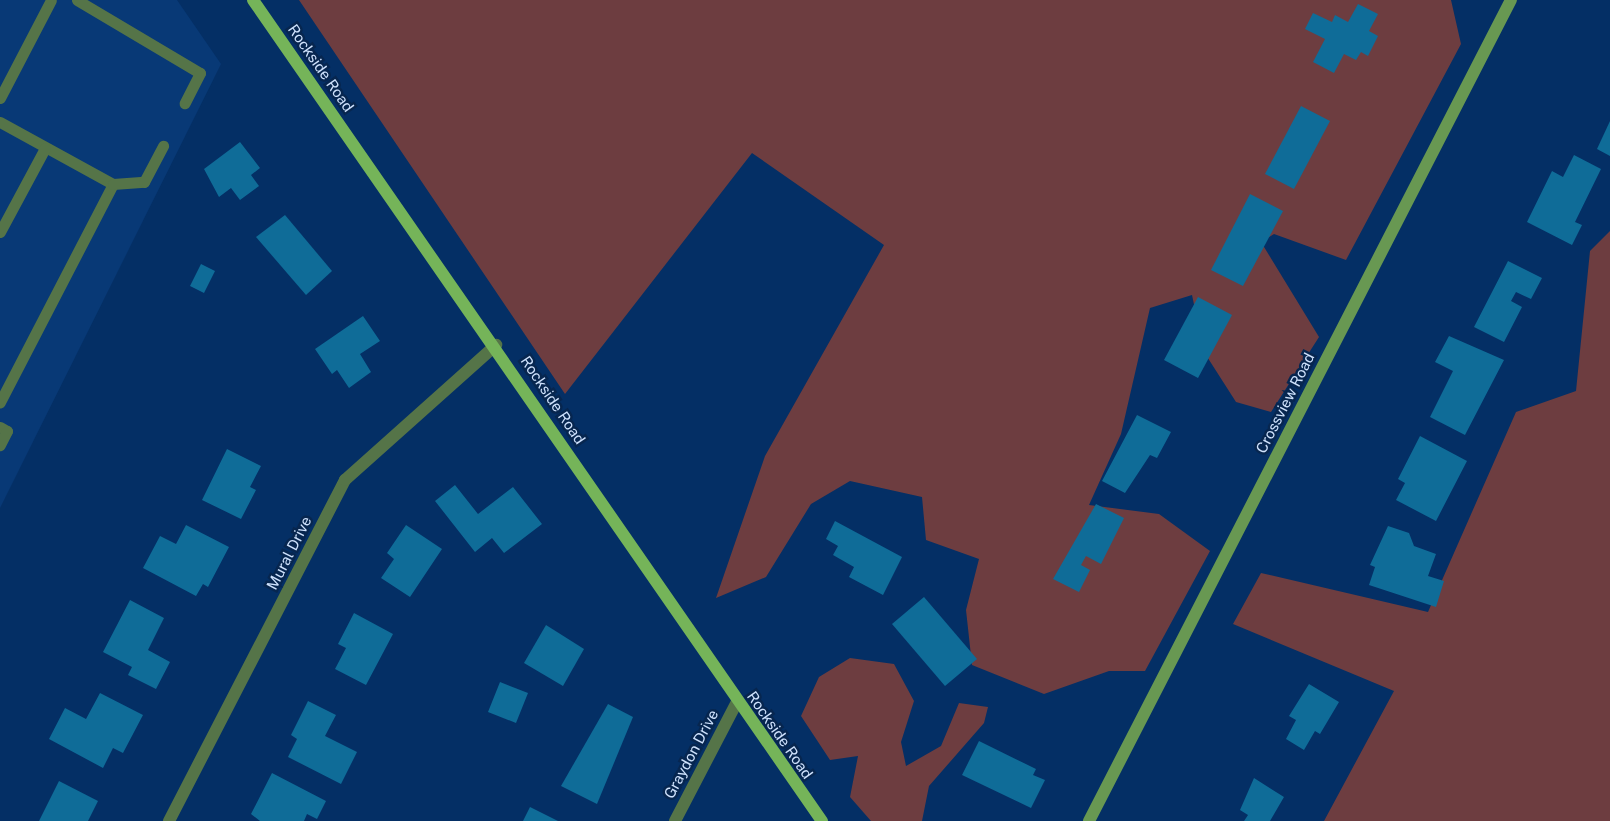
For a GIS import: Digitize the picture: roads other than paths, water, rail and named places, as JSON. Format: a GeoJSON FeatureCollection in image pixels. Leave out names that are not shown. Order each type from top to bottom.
{"type":"FeatureCollection","features":[{"type":"Feature","properties":{"kind":"main road","name":"Rockside Road"},"geometry":{"type":"LineString","coordinates":[[253,0],[496,345],[737,702],[822,821]]}},
{"type":"Feature","properties":{"kind":"street","name":"Crossview Road"},"geometry":{"type":"LineString","coordinates":[[1089,821],[1511,0]]}},
{"type":"Feature","properties":{"kind":"street","name":"Mural Drive"},"geometry":{"type":"LineString","coordinates":[[169,821],[345,480],[496,345]]}},
{"type":"Feature","properties":{"kind":"street","name":"Graydon Drive"},"geometry":{"type":"LineString","coordinates":[[675,821],[737,702]]}},
{"type":"Feature","properties":{"kind":"lane"},"geometry":{"type":"LineString","coordinates":[[0,98],[51,0]]}},
{"type":"Feature","properties":{"kind":"lane"},"geometry":{"type":"LineString","coordinates":[[77,0],[200,73],[185,103]]}},
{"type":"Feature","properties":{"kind":"lane"},"geometry":{"type":"LineString","coordinates":[[0,122],[113,184],[144,182],[163,146]]}},
{"type":"Feature","properties":{"kind":"lane"},"geometry":{"type":"LineString","coordinates":[[0,232],[45,148]]}},
{"type":"Feature","properties":{"kind":"lane"},"geometry":{"type":"LineString","coordinates":[[0,402],[113,184]]}},
{"type":"Feature","properties":{"kind":"lane"},"geometry":{"type":"LineString","coordinates":[[0,428],[7,431],[0,445]]}}]}
